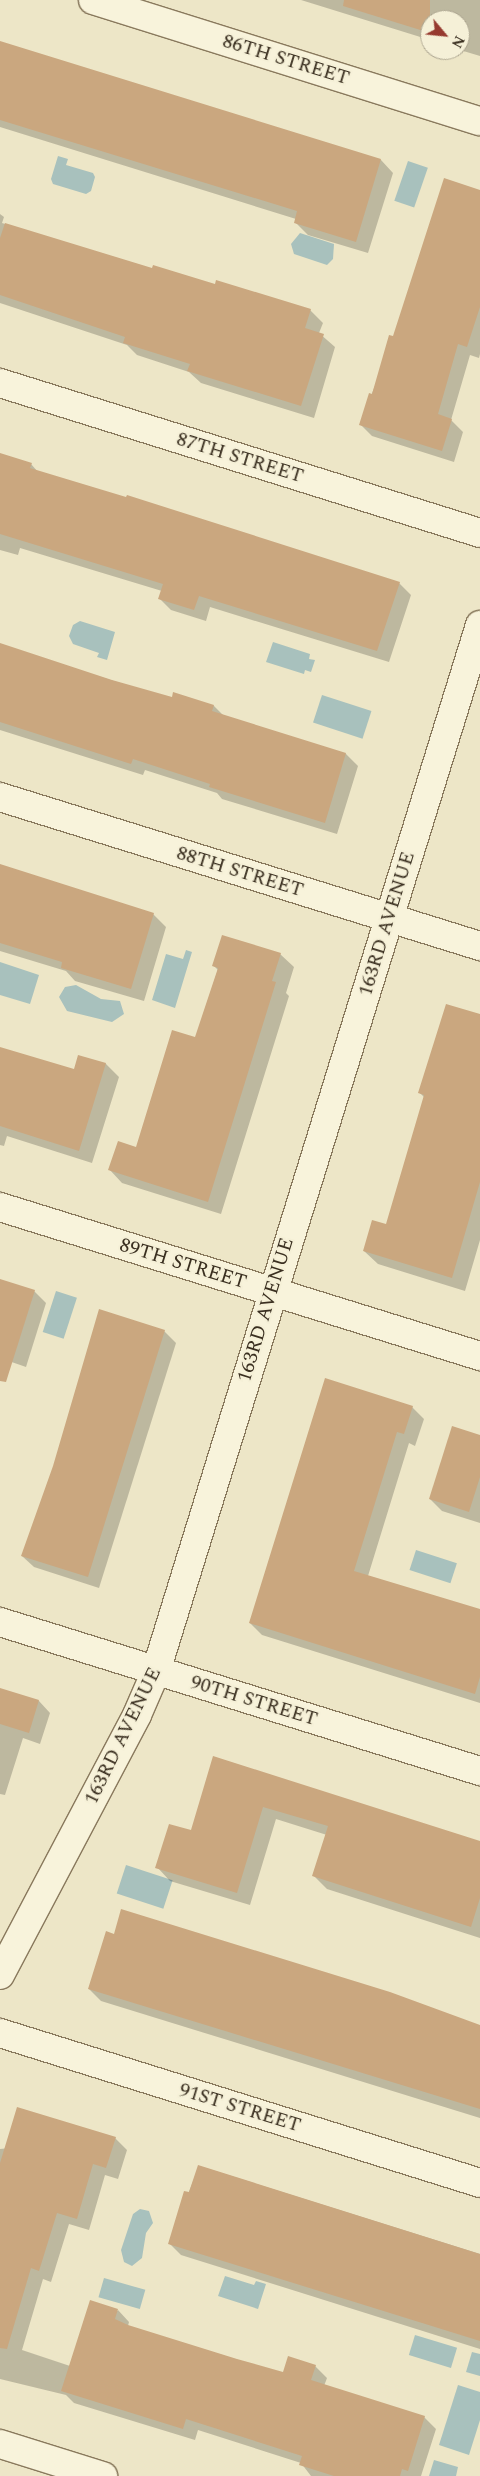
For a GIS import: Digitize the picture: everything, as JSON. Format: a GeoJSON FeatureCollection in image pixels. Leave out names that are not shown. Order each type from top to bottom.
{"type":"FeatureCollection","features":[{"type":"Feature","properties":{"kind":"street","name":"86TH STREET"},"geometry":{"type":"LineString","coordinates":[[93,0],[480,121]]}},
{"type":"Feature","properties":{"kind":"street","name":"87TH STREET"},"geometry":{"type":"LineString","coordinates":[[0,383],[480,533]]}},
{"type":"Feature","properties":{"kind":"street","name":"163RD AVENUE"},"geometry":{"type":"LineString","coordinates":[[0,1975],[137,1715],[156,1671],[480,624]]}},
{"type":"Feature","properties":{"kind":"street","name":"88TH STREET"},"geometry":{"type":"LineString","coordinates":[[0,797],[480,946]]}},
{"type":"Feature","properties":{"kind":"street","name":"89TH STREET"},"geometry":{"type":"LineString","coordinates":[[0,1207],[480,1356]]}},
{"type":"Feature","properties":{"kind":"street","name":"90TH STREET"},"geometry":{"type":"LineString","coordinates":[[0,1622],[480,1771]]}},
{"type":"Feature","properties":{"kind":"street","name":"91ST STREET"},"geometry":{"type":"LineString","coordinates":[[0,2033],[480,2183]]}},
{"type":"Feature","properties":{"kind":"street"},"geometry":{"type":"LineString","coordinates":[[0,2444],[103,2476]]}},
{"type":"Feature","properties":{"kind":"water"},"geometry":{"type":"Polygon","coordinates":[[[58,156],[68,159],[66,165],[93,173],[95,177],[91,191],[86,194],[53,184],[51,179],[58,156]]]}},
{"type":"Feature","properties":{"kind":"water"},"geometry":{"type":"Polygon","coordinates":[[[408,161],[428,168],[414,208],[394,201],[408,161]]]}},
{"type":"Feature","properties":{"kind":"water"},"geometry":{"type":"Polygon","coordinates":[[[300,233],[334,244],[333,259],[327,265],[294,254],[291,244],[300,233]]]}},
{"type":"Feature","properties":{"kind":"water"},"geometry":{"type":"Polygon","coordinates":[[[80,621],[115,632],[107,660],[97,657],[99,653],[73,644],[69,636],[73,625],[80,621]]]}},
{"type":"Feature","properties":{"kind":"water"},"geometry":{"type":"Polygon","coordinates":[[[273,642],[310,654],[309,659],[315,660],[311,672],[305,670],[304,674],[266,662],[273,642]]]}},
{"type":"Feature","properties":{"kind":"water"},"geometry":{"type":"Polygon","coordinates":[[[322,695],[371,711],[362,739],[313,723],[322,695]]]}},
{"type":"Feature","properties":{"kind":"water"},"geometry":{"type":"Polygon","coordinates":[[[186,950],[192,952],[175,1008],[152,1000],[166,954],[183,959],[186,950]]]}},
{"type":"Feature","properties":{"kind":"water"},"geometry":{"type":"Polygon","coordinates":[[[0,962],[39,975],[30,1004],[0,995],[0,962]]]}},
{"type":"Feature","properties":{"kind":"water"},"geometry":{"type":"Polygon","coordinates":[[[76,985],[101,999],[120,1001],[124,1014],[112,1022],[67,1011],[59,997],[65,987],[76,985]]]}},
{"type":"Feature","properties":{"kind":"water"},"geometry":{"type":"Polygon","coordinates":[[[56,1291],[77,1298],[64,1339],[43,1332],[56,1291]]]}},
{"type":"Feature","properties":{"kind":"water"},"geometry":{"type":"Polygon","coordinates":[[[416,1550],[457,1563],[450,1583],[410,1570],[416,1550]]]}},
{"type":"Feature","properties":{"kind":"water"},"geometry":{"type":"Polygon","coordinates":[[[126,1865],[173,1880],[163,1909],[117,1894],[126,1865]]]}},
{"type":"Feature","properties":{"kind":"water"},"geometry":{"type":"Polygon","coordinates":[[[140,2209],[149,2211],[153,2223],[146,2233],[142,2258],[132,2266],[124,2262],[121,2250],[133,2214],[140,2209]]]}},
{"type":"Feature","properties":{"kind":"water"},"geometry":{"type":"Polygon","coordinates":[[[225,2276],[254,2285],[256,2281],[266,2284],[258,2309],[218,2296],[225,2276]]]}},
{"type":"Feature","properties":{"kind":"water"},"geometry":{"type":"Polygon","coordinates":[[[104,2278],[145,2290],[140,2309],[98,2297],[104,2278]]]}},
{"type":"Feature","properties":{"kind":"water"},"geometry":{"type":"Polygon","coordinates":[[[415,2335],[457,2348],[451,2368],[409,2355],[415,2335]]]}},
{"type":"Feature","properties":{"kind":"water"},"geometry":{"type":"Polygon","coordinates":[[[472,2352],[480,2354],[480,2376],[466,2372],[472,2352]]]}},
{"type":"Feature","properties":{"kind":"water"},"geometry":{"type":"Polygon","coordinates":[[[458,2385],[480,2392],[480,2420],[469,2455],[439,2445],[458,2385]]]}},
{"type":"Feature","properties":{"kind":"water"},"geometry":{"type":"Polygon","coordinates":[[[434,2460],[458,2467],[456,2476],[429,2476],[434,2460]]]}},
{"type":"Feature","properties":{"kind":"building"},"geometry":{"type":"Polygon","coordinates":[[[344,0],[430,0],[430,10],[420,10],[420,30],[343,6],[344,0]]]}},
{"type":"Feature","properties":{"kind":"building"},"geometry":{"type":"Polygon","coordinates":[[[0,41],[381,159],[356,242],[294,223],[297,211],[0,120],[0,41]]]}},
{"type":"Feature","properties":{"kind":"building"},"geometry":{"type":"Polygon","coordinates":[[[444,178],[480,190],[480,307],[467,347],[458,344],[438,414],[452,419],[442,451],[359,425],[369,393],[372,394],[389,335],[393,336],[444,178]]]}},
{"type":"Feature","properties":{"kind":"building"},"geometry":{"type":"Polygon","coordinates":[[[5,223],[152,268],[153,265],[215,284],[216,280],[311,309],[305,328],[324,334],[301,406],[187,371],[190,364],[123,343],[125,337],[0,295],[0,238],[5,223]]]}},
{"type":"Feature","properties":{"kind":"building"},"geometry":{"type":"Polygon","coordinates":[[[0,453],[32,463],[30,468],[126,497],[127,495],[400,582],[377,651],[199,596],[194,610],[158,599],[163,584],[0,534],[0,453]]]}},
{"type":"Feature","properties":{"kind":"building"},"geometry":{"type":"Polygon","coordinates":[[[0,643],[112,680],[172,697],[173,692],[214,705],[212,711],[346,753],[325,823],[209,787],[210,784],[133,759],[131,764],[0,722],[0,643]]]}},
{"type":"Feature","properties":{"kind":"building"},"geometry":{"type":"Polygon","coordinates":[[[0,864],[154,913],[131,989],[61,968],[62,962],[0,943],[0,864]]]}},
{"type":"Feature","properties":{"kind":"building"},"geometry":{"type":"Polygon","coordinates":[[[222,935],[281,953],[272,981],[276,982],[208,1202],[108,1170],[118,1141],[136,1147],[172,1030],[195,1037],[218,968],[212,966],[222,935]]]}},
{"type":"Feature","properties":{"kind":"building"},"geometry":{"type":"Polygon","coordinates":[[[446,1004],[480,1014],[480,1182],[452,1278],[363,1251],[372,1220],[386,1224],[424,1095],[418,1093],[446,1004]]]}},
{"type":"Feature","properties":{"kind":"building"},"geometry":{"type":"Polygon","coordinates":[[[0,1047],[74,1069],[78,1055],[106,1063],[79,1151],[0,1126],[0,1047]]]}},
{"type":"Feature","properties":{"kind":"building"},"geometry":{"type":"Polygon","coordinates":[[[0,1279],[35,1290],[6,1382],[0,1381],[0,1279]]]}},
{"type":"Feature","properties":{"kind":"building"},"geometry":{"type":"Polygon","coordinates":[[[99,1309],[165,1330],[88,1577],[21,1556],[53,1466],[99,1309]]]}},
{"type":"Feature","properties":{"kind":"building"},"geometry":{"type":"Polygon","coordinates":[[[325,1378],[413,1406],[404,1434],[397,1432],[354,1571],[480,1609],[480,1677],[475,1694],[249,1623],[325,1378]]]}},
{"type":"Feature","properties":{"kind":"building"},"geometry":{"type":"Polygon","coordinates":[[[452,1426],[480,1435],[480,1477],[469,1512],[429,1499],[452,1426]]]}},
{"type":"Feature","properties":{"kind":"building"},"geometry":{"type":"Polygon","coordinates":[[[0,1688],[39,1700],[29,1733],[0,1724],[0,1688]]]}},
{"type":"Feature","properties":{"kind":"building"},"geometry":{"type":"Polygon","coordinates":[[[213,1756],[480,1841],[480,1898],[471,1927],[312,1876],[328,1826],[263,1807],[237,1893],[155,1868],[169,1824],[191,1830],[213,1756]]]}},
{"type":"Feature","properties":{"kind":"building"},"geometry":{"type":"Polygon","coordinates":[[[121,1909],[390,1992],[480,2025],[480,2109],[88,1989],[106,1931],[114,1934],[121,1909]]]}},
{"type":"Feature","properties":{"kind":"building"},"geometry":{"type":"Polygon","coordinates":[[[17,2107],[116,2137],[106,2168],[93,2164],[77,2219],[57,2213],[39,2271],[31,2268],[7,2349],[0,2348],[0,2163],[17,2107]]]}},
{"type":"Feature","properties":{"kind":"building"},"geometry":{"type":"Polygon","coordinates":[[[198,2165],[480,2254],[480,2341],[168,2244],[184,2191],[189,2192],[198,2165]]]}},
{"type":"Feature","properties":{"kind":"building"},"geometry":{"type":"Polygon","coordinates":[[[90,2300],[118,2309],[115,2319],[128,2325],[237,2359],[283,2372],[288,2356],[316,2365],[311,2380],[425,2416],[408,2471],[402,2469],[400,2476],[334,2476],[299,2465],[302,2456],[186,2419],[183,2429],[61,2391],[90,2300]]]}}]}
